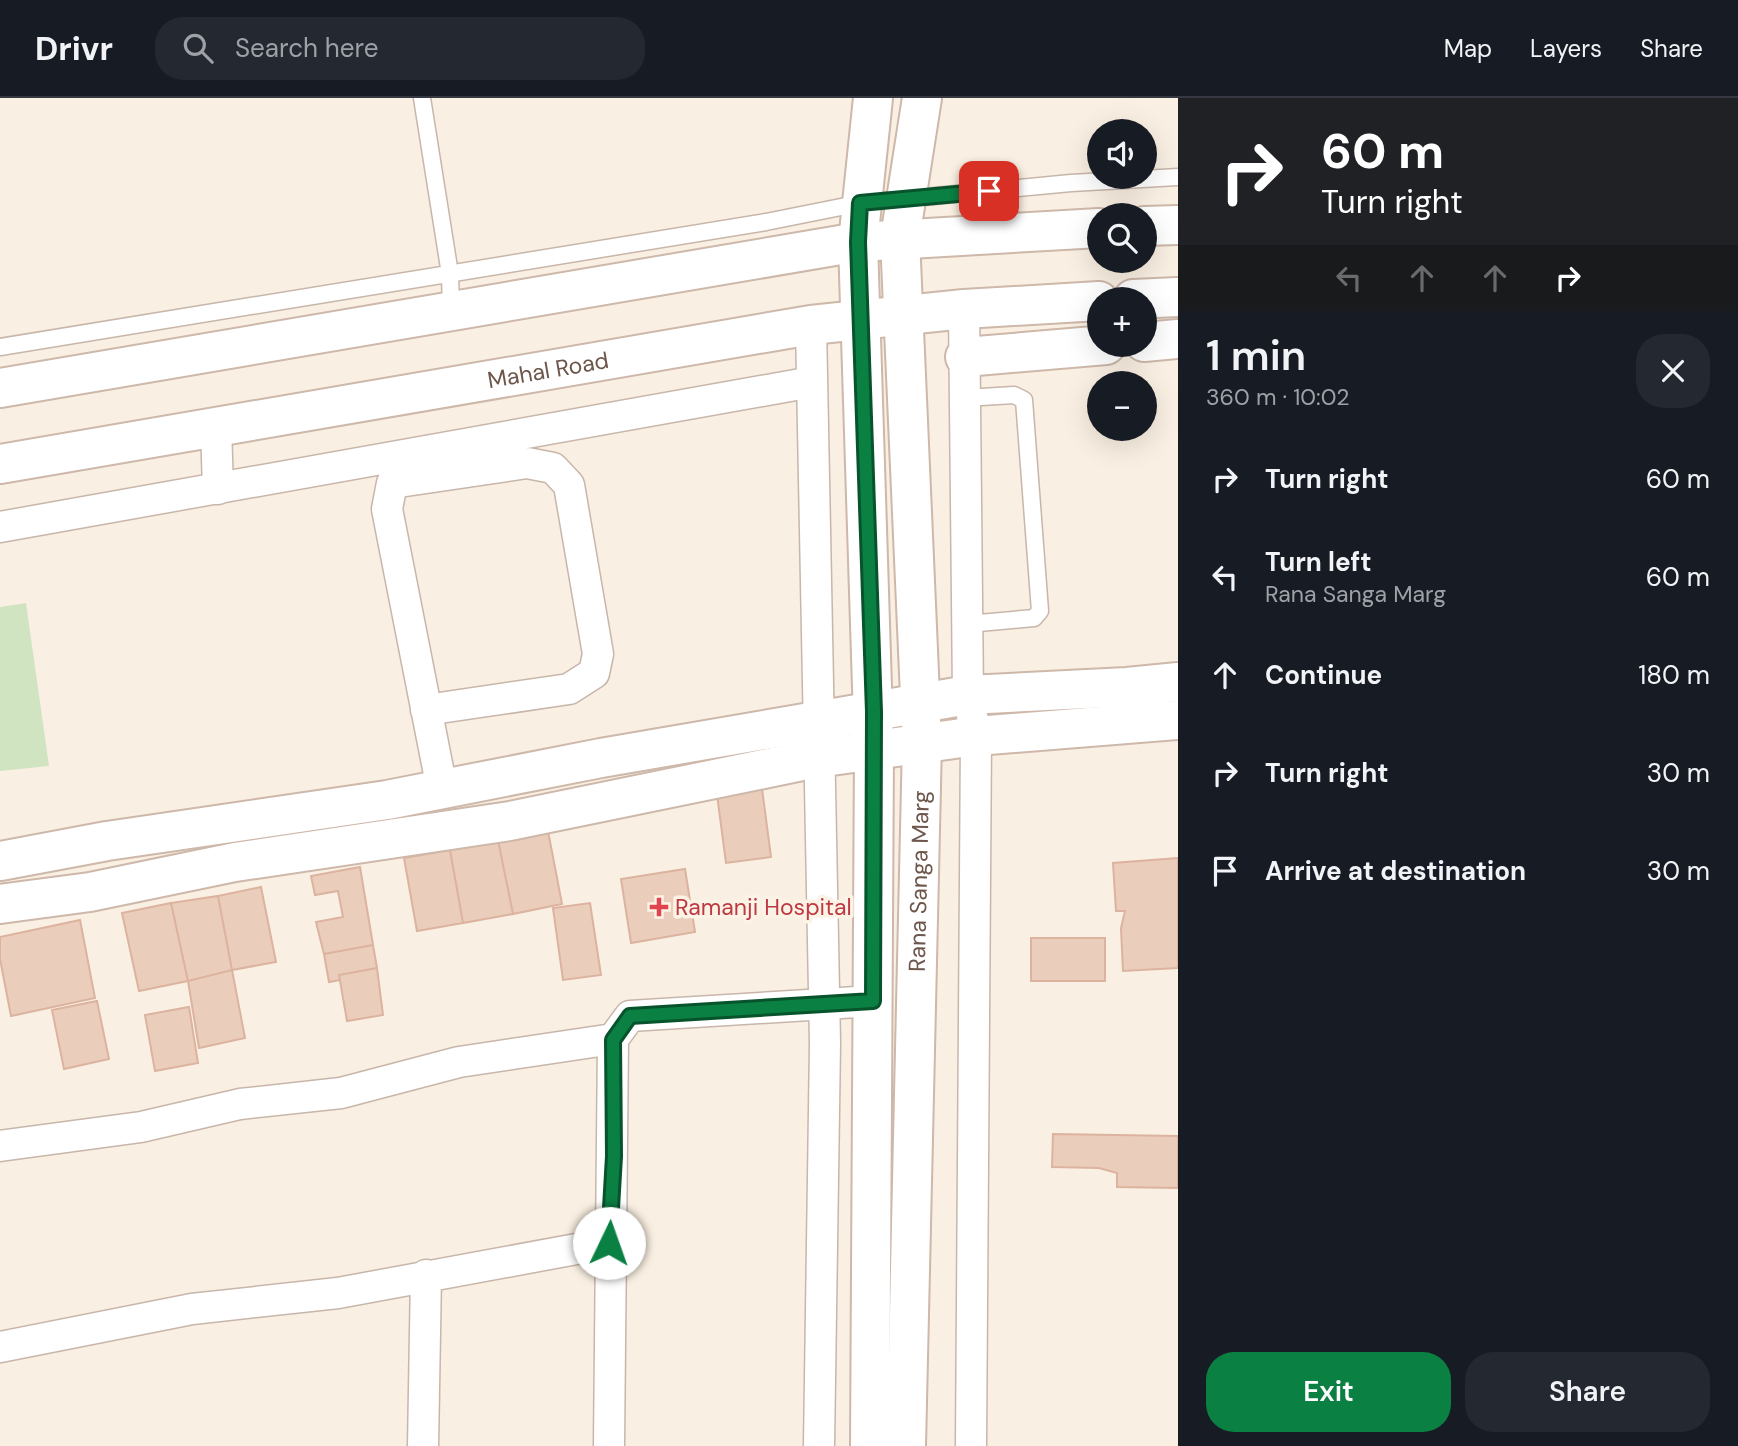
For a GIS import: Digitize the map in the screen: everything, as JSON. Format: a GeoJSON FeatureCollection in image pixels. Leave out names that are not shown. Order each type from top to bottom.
{"type":"FeatureCollection","features":[{"type":"Feature","properties":{"kind":"main road","name":"Rana Sanga Marg"},"geometry":{"type":"LineString","coordinates":[[870,1446],[874,712],[858,242],[873,98]]}},
{"type":"Feature","properties":{"kind":"main road","name":"Rana Sanga Marg"},"geometry":{"type":"LineString","coordinates":[[906,1446],[922,742],[900,238],[922,98]]}},
{"type":"Feature","properties":{"kind":"main road"},"geometry":{"type":"LineString","coordinates":[[1157,226],[1178,225]]}},
{"type":"Feature","properties":{"kind":"main road"},"geometry":{"type":"LineString","coordinates":[[0,388],[858,242],[1087,229]]}},
{"type":"Feature","properties":{"kind":"main road"},"geometry":{"type":"LineString","coordinates":[[1157,298],[1178,297]]}},
{"type":"Feature","properties":{"kind":"main road","name":"Mahal Road"},"geometry":{"type":"LineString","coordinates":[[0,464],[811,325],[964,309],[1087,302]]}},
{"type":"Feature","properties":{"kind":"main road"},"geometry":{"type":"LineString","coordinates":[[1157,340],[1178,339]]}},
{"type":"Feature","properties":{"kind":"main road"},"geometry":{"type":"LineString","coordinates":[[965,357],[1087,347]]}},
{"type":"Feature","properties":{"kind":"main road"},"geometry":{"type":"LineString","coordinates":[[0,904],[90,892],[235,862],[510,821],[817,740],[874,712],[920,703],[968,695],[1178,682]]}},
{"type":"Feature","properties":{"kind":"main road"},"geometry":{"type":"LineString","coordinates":[[0,861],[442,789],[817,740],[874,751],[976,736],[1178,720]]}},
{"type":"Feature","properties":{"kind":"street"},"geometry":{"type":"LineString","coordinates":[[964,309],[968,695],[976,736],[971,1446]]}},
{"type":"Feature","properties":{"kind":"street"},"geometry":{"type":"LineString","coordinates":[[811,325],[824,1004],[819,1446]]}},
{"type":"Feature","properties":{"kind":"street"},"geometry":{"type":"LineString","coordinates":[[391,469],[811,382]]}},
{"type":"Feature","properties":{"kind":"street"},"geometry":{"type":"LineString","coordinates":[[216,427],[218,489]]}},
{"type":"Feature","properties":{"kind":"street"},"geometry":{"type":"LineString","coordinates":[[0,527],[218,489],[391,469],[527,463],[553,468],[569,485],[598,654],[594,673],[569,689],[426,710]]}},
{"type":"Feature","properties":{"kind":"street"},"geometry":{"type":"LineString","coordinates":[[391,469],[387,509],[442,789]]}},
{"type":"Feature","properties":{"kind":"street"},"geometry":{"type":"LineString","coordinates":[[609,1446],[609,1243],[614,1156],[613,1040],[630,1016],[873,1001]]}},
{"type":"Feature","properties":{"kind":"street"},"geometry":{"type":"LineString","coordinates":[[0,1146],[141,1126],[240,1104],[341,1093],[460,1062],[613,1040]]}},
{"type":"Feature","properties":{"kind":"street"},"geometry":{"type":"LineString","coordinates":[[0,1347],[192,1309],[338,1293],[609,1243]]}},
{"type":"Feature","properties":{"kind":"street"},"geometry":{"type":"LineString","coordinates":[[423,1446],[426,1275]]}},
{"type":"Feature","properties":{"kind":"lane"},"geometry":{"type":"LineString","coordinates":[[422,98],[450,274],[451,311]]}},
{"type":"Feature","properties":{"kind":"lane"},"geometry":{"type":"LineString","coordinates":[[0,347],[766,222],[860,203],[1178,177]]}},
{"type":"Feature","properties":{"kind":"lane"},"geometry":{"type":"LineString","coordinates":[[965,398],[1014,394],[1024,400],[1040,611],[1034,618],[968,624]]}},
{"type":"Feature","properties":{"kind":"green space"},"geometry":{"type":"Polygon","coordinates":[[[26,603],[49,766],[0,771],[0,607],[26,603]]]}},
{"type":"Feature","properties":{"kind":"building"},"geometry":{"type":"Polygon","coordinates":[[[761,781],[771,857],[726,863],[716,787],[761,781]]]}},
{"type":"Feature","properties":{"kind":"building"},"geometry":{"type":"Polygon","coordinates":[[[548,831],[562,904],[513,914],[498,840],[548,831]]]}},
{"type":"Feature","properties":{"kind":"building"},"geometry":{"type":"Polygon","coordinates":[[[498,840],[513,914],[463,923],[450,850],[498,840]]]}},
{"type":"Feature","properties":{"kind":"building"},"geometry":{"type":"Polygon","coordinates":[[[450,850],[463,923],[417,931],[404,858],[450,850]]]}},
{"type":"Feature","properties":{"kind":"building"},"geometry":{"type":"Polygon","coordinates":[[[1178,858],[1178,968],[1123,971],[1121,928],[1125,911],[1116,911],[1113,863],[1178,858]]]}},
{"type":"Feature","properties":{"kind":"building"},"geometry":{"type":"Polygon","coordinates":[[[360,867],[373,945],[324,954],[316,922],[343,917],[338,891],[315,895],[311,876],[360,867]]]}},
{"type":"Feature","properties":{"kind":"building"},"geometry":{"type":"Polygon","coordinates":[[[685,869],[695,932],[631,943],[621,879],[685,869]]]}},
{"type":"Feature","properties":{"kind":"building"},"geometry":{"type":"Polygon","coordinates":[[[261,887],[276,962],[232,970],[218,896],[261,887]]]}},
{"type":"Feature","properties":{"kind":"building"},"geometry":{"type":"Polygon","coordinates":[[[218,896],[232,970],[188,981],[171,903],[218,896]]]}},
{"type":"Feature","properties":{"kind":"building"},"geometry":{"type":"Polygon","coordinates":[[[171,903],[188,981],[139,991],[122,913],[171,903]]]}},
{"type":"Feature","properties":{"kind":"building"},"geometry":{"type":"Polygon","coordinates":[[[590,903],[601,975],[563,980],[553,908],[590,903]]]}},
{"type":"Feature","properties":{"kind":"building"},"geometry":{"type":"Polygon","coordinates":[[[80,920],[95,998],[11,1016],[0,959],[0,937],[80,920]]]}},
{"type":"Feature","properties":{"kind":"building"},"geometry":{"type":"Polygon","coordinates":[[[1031,938],[1105,938],[1105,981],[1031,981],[1031,938]]]}},
{"type":"Feature","properties":{"kind":"building"},"geometry":{"type":"Polygon","coordinates":[[[373,945],[377,968],[339,975],[340,980],[329,982],[324,954],[373,945]]]}},
{"type":"Feature","properties":{"kind":"building"},"geometry":{"type":"Polygon","coordinates":[[[377,968],[383,1015],[347,1021],[339,975],[377,968]]]}},
{"type":"Feature","properties":{"kind":"building"},"geometry":{"type":"Polygon","coordinates":[[[232,970],[245,1038],[199,1048],[188,981],[232,970]]]}},
{"type":"Feature","properties":{"kind":"building"},"geometry":{"type":"Polygon","coordinates":[[[97,1001],[109,1059],[64,1069],[52,1010],[97,1001]]]}},
{"type":"Feature","properties":{"kind":"building"},"geometry":{"type":"Polygon","coordinates":[[[189,1007],[198,1063],[155,1071],[145,1015],[189,1007]]]}},
{"type":"Feature","properties":{"kind":"building"},"geometry":{"type":"Polygon","coordinates":[[[1053,1134],[1178,1136],[1178,1188],[1117,1187],[1117,1173],[1099,1168],[1052,1167],[1053,1134]]]}},
{"type":"Feature","properties":{"kind":"place","name":"Ramanji Hospital"},"geometry":{"type":"Point","coordinates":[659,907]}},
{"type":"Feature","properties":{"kind":"route"},"geometry":{"type":"LineString","coordinates":[[609,1243],[614,1156],[613,1040],[630,1016],[873,1001],[874,712],[858,242],[860,203],[989,191]]}}]}
